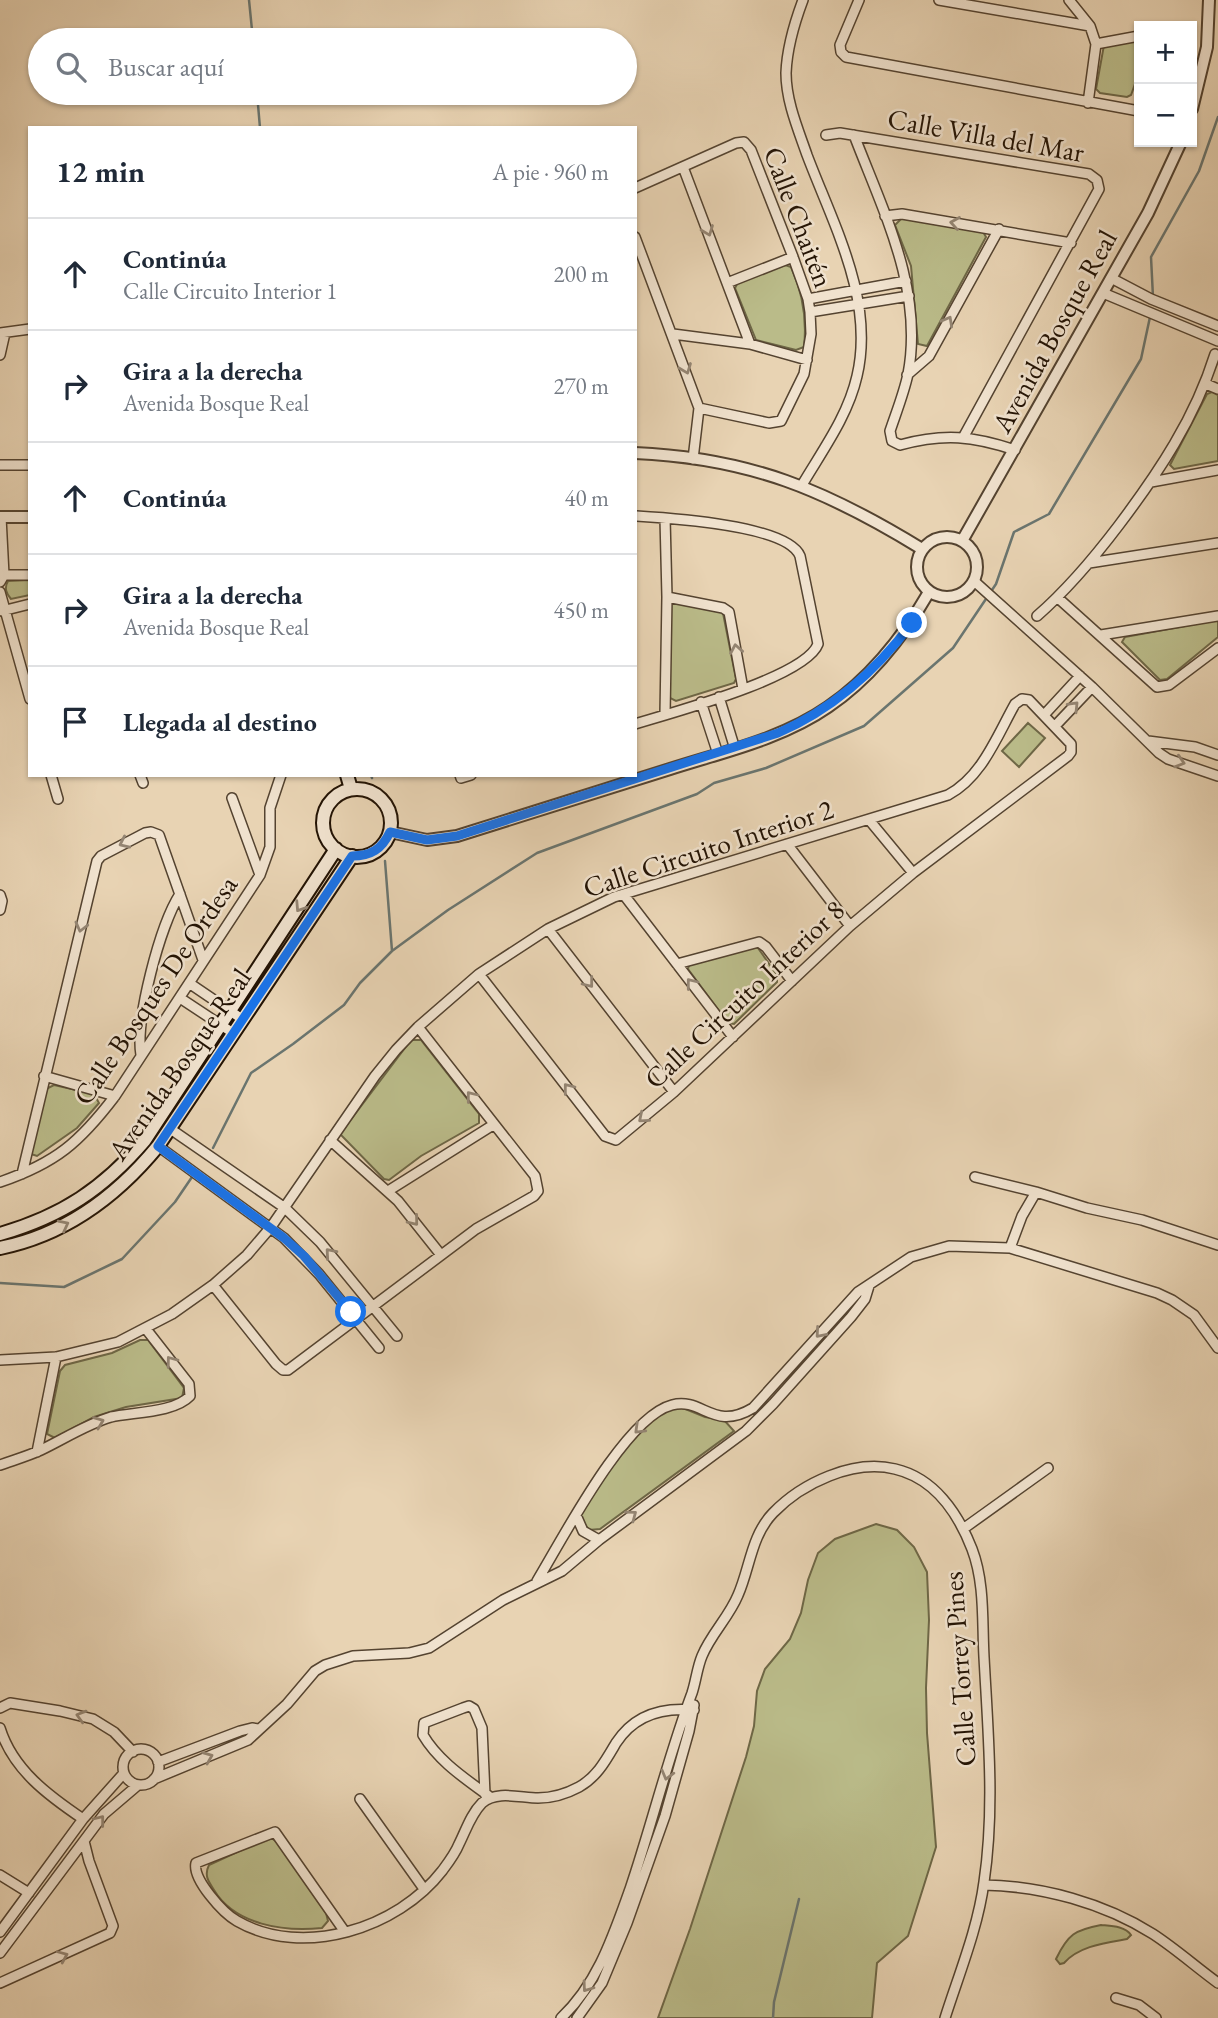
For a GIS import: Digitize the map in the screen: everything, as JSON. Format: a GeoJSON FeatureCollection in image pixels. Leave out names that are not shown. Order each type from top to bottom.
{"type":"FeatureCollection","features":[{"type":"Feature","properties":{"kind":"main road"},"geometry":{"type":"LineString","coordinates":[[348,777],[351,789]]}},
{"type":"Feature","properties":{"kind":"main road"},"geometry":{"type":"LineString","coordinates":[[351,789],[370,791],[385,804],[391,823],[390,832],[386,841],[371,854],[352,856],[336,849],[326,835],[324,816],[333,799],[351,789]]}},
{"type":"Feature","properties":{"kind":"main road","name":"Avenida Bosque Real"},"geometry":{"type":"LineString","coordinates":[[0,1248],[62,1227],[102,1202],[132,1175],[158,1146],[336,849]]}},
{"type":"Feature","properties":{"kind":"main road","name":"Avenida Bosque Real"},"geometry":{"type":"LineString","coordinates":[[237,1015],[352,856]]}},
{"type":"Feature","properties":{"kind":"main road","name":"Avenida Bosque Real"},"geometry":{"type":"LineString","coordinates":[[0,1234],[43,1219],[80,1200],[125,1163],[228,1029]]}},
{"type":"Feature","properties":{"kind":"street"},"geometry":{"type":"LineString","coordinates":[[802,485],[842,418],[857,376],[861,351],[857,291],[791,106],[786,75],[788,47],[803,0]]}},
{"type":"Feature","properties":{"kind":"street"},"geometry":{"type":"LineString","coordinates":[[859,0],[840,45],[841,52],[846,57],[1134,111]]}},
{"type":"Feature","properties":{"kind":"street"},"geometry":{"type":"LineString","coordinates":[[939,0],[979,3],[1090,26]]}},
{"type":"Feature","properties":{"kind":"street"},"geometry":{"type":"LineString","coordinates":[[1069,0],[1090,26],[1096,44],[1088,103]]}},
{"type":"Feature","properties":{"kind":"street"},"geometry":{"type":"LineString","coordinates":[[1197,88],[1207,47],[1209,0]]}},
{"type":"Feature","properties":{"kind":"street"},"geometry":{"type":"LineString","coordinates":[[1096,44],[1134,37]]}},
{"type":"Feature","properties":{"kind":"street","name":"Calle Villa del Mar"},"geometry":{"type":"LineString","coordinates":[[826,135],[854,135],[1094,176],[1097,180],[1099,189],[1071,243],[964,436]]}},
{"type":"Feature","properties":{"kind":"street"},"geometry":{"type":"LineString","coordinates":[[854,135],[885,216],[909,296],[911,334],[907,375],[890,431],[892,441],[900,445],[927,438],[964,436],[1015,450]]}},
{"type":"Feature","properties":{"kind":"street","name":"Calle Chaitén"},"geometry":{"type":"LineString","coordinates":[[637,187],[736,143],[744,142],[749,146],[808,299],[811,334],[807,360],[782,421],[769,423],[699,408]]}},
{"type":"Feature","properties":{"kind":"street","name":"Avenida Bosque Real"},"geometry":{"type":"LineString","coordinates":[[962,541],[1148,213],[1179,147]]}},
{"type":"Feature","properties":{"kind":"street"},"geometry":{"type":"LineString","coordinates":[[683,167],[750,344]]}},
{"type":"Feature","properties":{"kind":"street"},"geometry":{"type":"LineString","coordinates":[[885,216],[902,214],[1071,243]]}},
{"type":"Feature","properties":{"kind":"street"},"geometry":{"type":"LineString","coordinates":[[907,375],[929,356],[999,229]]}},
{"type":"Feature","properties":{"kind":"street"},"geometry":{"type":"LineString","coordinates":[[637,242],[699,408],[693,459]]}},
{"type":"Feature","properties":{"kind":"street"},"geometry":{"type":"LineString","coordinates":[[727,283],[793,257]]}},
{"type":"Feature","properties":{"kind":"street"},"geometry":{"type":"LineString","coordinates":[[1111,278],[1149,298],[1218,326]]}},
{"type":"Feature","properties":{"kind":"street"},"geometry":{"type":"LineString","coordinates":[[808,299],[906,281]]}},
{"type":"Feature","properties":{"kind":"street"},"geometry":{"type":"LineString","coordinates":[[1103,293],[1218,341]]}},
{"type":"Feature","properties":{"kind":"street"},"geometry":{"type":"LineString","coordinates":[[810,312],[909,296]]}},
{"type":"Feature","properties":{"kind":"street"},"geometry":{"type":"LineString","coordinates":[[1144,310],[1149,298]]}},
{"type":"Feature","properties":{"kind":"street"},"geometry":{"type":"LineString","coordinates":[[0,355],[3,333],[28,329]]}},
{"type":"Feature","properties":{"kind":"street"},"geometry":{"type":"LineString","coordinates":[[673,334],[750,344],[807,360]]}},
{"type":"Feature","properties":{"kind":"street"},"geometry":{"type":"LineString","coordinates":[[1037,616],[1058,598],[1089,563],[1151,482],[1195,408],[1215,354]]}},
{"type":"Feature","properties":{"kind":"street"},"geometry":{"type":"LineString","coordinates":[[1206,384],[1218,389]]}},
{"type":"Feature","properties":{"kind":"street"},"geometry":{"type":"LineString","coordinates":[[637,453],[750,468],[802,485],[871,518],[922,549]]}},
{"type":"Feature","properties":{"kind":"street"},"geometry":{"type":"LineString","coordinates":[[0,465],[28,465]]}},
{"type":"Feature","properties":{"kind":"street"},"geometry":{"type":"LineString","coordinates":[[1151,482],[1218,470]]}},
{"type":"Feature","properties":{"kind":"street"},"geometry":{"type":"LineString","coordinates":[[637,516],[697,521],[754,531],[789,543],[798,551],[818,644],[816,650],[804,660],[743,690],[637,723]]}},
{"type":"Feature","properties":{"kind":"street"},"geometry":{"type":"LineString","coordinates":[[28,517],[1,517],[1,577],[28,575]]}},
{"type":"Feature","properties":{"kind":"street"},"geometry":{"type":"LineString","coordinates":[[665,518],[665,715]]}},
{"type":"Feature","properties":{"kind":"street"},"geometry":{"type":"LineString","coordinates":[[940,537],[962,541],[974,554],[977,563],[974,581],[959,595],[949,597],[929,592],[916,567],[922,549],[940,537]]}},
{"type":"Feature","properties":{"kind":"street"},"geometry":{"type":"LineString","coordinates":[[1089,563],[1218,542]]}},
{"type":"Feature","properties":{"kind":"street"},"geometry":{"type":"LineString","coordinates":[[974,581],[1168,759],[1218,776]]}},
{"type":"Feature","properties":{"kind":"street"},"geometry":{"type":"LineString","coordinates":[[0,592],[3,611],[28,688]]}},
{"type":"Feature","properties":{"kind":"street"},"geometry":{"type":"LineString","coordinates":[[390,832],[427,840],[445,839],[718,754],[805,722],[850,690],[894,647],[912,623],[929,592]]}},
{"type":"Feature","properties":{"kind":"street"},"geometry":{"type":"LineString","coordinates":[[667,597],[723,608],[729,612],[743,690]]}},
{"type":"Feature","properties":{"kind":"street"},"geometry":{"type":"LineString","coordinates":[[1058,598],[1154,685],[1161,688],[1169,685],[1218,648]]}},
{"type":"Feature","properties":{"kind":"street"},"geometry":{"type":"LineString","coordinates":[[3,611],[28,605]]}},
{"type":"Feature","properties":{"kind":"street"},"geometry":{"type":"LineString","coordinates":[[1101,635],[1218,616]]}},
{"type":"Feature","properties":{"kind":"street"},"geometry":{"type":"LineString","coordinates":[[1044,715],[1080,676]]}},
{"type":"Feature","properties":{"kind":"street"},"geometry":{"type":"LineString","coordinates":[[1055,726],[1092,687]]}},
{"type":"Feature","properties":{"kind":"street"},"geometry":{"type":"LineString","coordinates":[[719,697],[735,748]]}},
{"type":"Feature","properties":{"kind":"street","name":"Calle Circuito Interior 2"},"geometry":{"type":"LineString","coordinates":[[0,1360],[56,1357],[118,1342],[186,1306],[213,1285],[247,1255],[271,1227],[374,1076],[418,1027],[479,974],[548,929],[603,902],[870,821],[957,790],[983,762],[1019,701],[1029,700],[1069,740],[1072,748]]}},
{"type":"Feature","properties":{"kind":"street"},"geometry":{"type":"LineString","coordinates":[[701,702],[718,754]]}},
{"type":"Feature","properties":{"kind":"street"},"geometry":{"type":"LineString","coordinates":[[1147,741],[1195,747],[1218,755]]}},
{"type":"Feature","properties":{"kind":"street","name":"Calle Circuito Interior 8"},"geometry":{"type":"LineString","coordinates":[[479,974],[608,1138],[616,1140],[674,1093],[850,926],[913,873],[1068,756],[1072,748]]}},
{"type":"Feature","properties":{"kind":"street"},"geometry":{"type":"LineString","coordinates":[[52,777],[58,799]]}},
{"type":"Feature","properties":{"kind":"street","name":"Calle Bosques De Ordesa"},"geometry":{"type":"LineString","coordinates":[[0,1182],[22,1174],[65,1151],[80,1139],[115,1096],[260,875],[271,847],[270,808],[280,777]]}},
{"type":"Feature","properties":{"kind":"street"},"geometry":{"type":"LineString","coordinates":[[232,798],[260,875]]}},
{"type":"Feature","properties":{"kind":"street"},"geometry":{"type":"LineString","coordinates":[[870,821],[913,873]]}},
{"type":"Feature","properties":{"kind":"street"},"geometry":{"type":"LineString","coordinates":[[22,1174],[97,861],[104,852],[145,833],[155,832],[161,838],[203,960]]}},
{"type":"Feature","properties":{"kind":"street"},"geometry":{"type":"LineString","coordinates":[[787,844],[850,926]]}},
{"type":"Feature","properties":{"kind":"street"},"geometry":{"type":"LineString","coordinates":[[141,1055],[139,1031],[142,1013],[166,922],[180,894]]}},
{"type":"Feature","properties":{"kind":"street"},"geometry":{"type":"LineString","coordinates":[[0,895],[0,910]]}},
{"type":"Feature","properties":{"kind":"street"},"geometry":{"type":"LineString","coordinates":[[624,895],[733,1037]]}},
{"type":"Feature","properties":{"kind":"street"},"geometry":{"type":"LineString","coordinates":[[548,929],[674,1093]]}},
{"type":"Feature","properties":{"kind":"street"},"geometry":{"type":"LineString","coordinates":[[677,964],[750,942],[759,942],[766,947],[792,981]]}},
{"type":"Feature","properties":{"kind":"street"},"geometry":{"type":"LineString","coordinates":[[189,984],[237,1015]]}},
{"type":"Feature","properties":{"kind":"street"},"geometry":{"type":"LineString","coordinates":[[180,998],[228,1029]]}},
{"type":"Feature","properties":{"kind":"street"},"geometry":{"type":"LineString","coordinates":[[213,1285],[276,1364],[285,1370],[291,1369],[476,1229],[534,1196],[538,1191],[535,1176],[418,1027]]}},
{"type":"Feature","properties":{"kind":"street"},"geometry":{"type":"LineString","coordinates":[[44,1076],[115,1096]]}},
{"type":"Feature","properties":{"kind":"street"},"geometry":{"type":"LineString","coordinates":[[388,1191],[493,1125]]}},
{"type":"Feature","properties":{"kind":"street"},"geometry":{"type":"LineString","coordinates":[[169,1128],[285,1208],[328,1251],[397,1336]]}},
{"type":"Feature","properties":{"kind":"street"},"geometry":{"type":"LineString","coordinates":[[330,1140],[388,1191],[441,1255]]}},
{"type":"Feature","properties":{"kind":"street"},"geometry":{"type":"LineString","coordinates":[[158,1146],[271,1227],[304,1256],[379,1348]]}},
{"type":"Feature","properties":{"kind":"street"},"geometry":{"type":"LineString","coordinates":[[975,1177],[1142,1220],[1218,1245]]}},
{"type":"Feature","properties":{"kind":"street"},"geometry":{"type":"LineString","coordinates":[[1010,1248],[1022,1216],[1036,1192]]}},
{"type":"Feature","properties":{"kind":"street"},"geometry":{"type":"LineString","coordinates":[[537,1581],[605,1468],[636,1431],[660,1410],[684,1404],[723,1417],[742,1414],[753,1408],[852,1297],[911,1256],[949,1246],[1010,1248],[1133,1285],[1172,1300],[1194,1315],[1217,1344]]}},
{"type":"Feature","properties":{"kind":"street"},"geometry":{"type":"LineString","coordinates":[[155,1779],[158,1762],[150,1752],[138,1750],[125,1761],[124,1773],[127,1779],[144,1785],[242,1743],[254,1736],[316,1671],[325,1665],[353,1656],[409,1653],[429,1648],[488,1608],[537,1581],[562,1571],[599,1540],[746,1431],[851,1317],[864,1299],[869,1286]]}},
{"type":"Feature","properties":{"kind":"street"},"geometry":{"type":"LineString","coordinates":[[0,1465],[37,1452],[94,1423],[173,1406],[187,1400],[190,1396],[189,1384],[146,1329]]}},
{"type":"Feature","properties":{"kind":"street"},"geometry":{"type":"LineString","coordinates":[[37,1452],[56,1357]]}},
{"type":"Feature","properties":{"kind":"street","name":"Calle Torrey Pines"},"geometry":{"type":"LineString","coordinates":[[577,2018],[596,1994],[610,1968],[665,1816],[702,1656],[737,1598],[759,1533],[772,1513],[798,1493],[827,1477],[868,1466],[914,1475],[941,1496],[963,1529],[978,1567],[989,1821],[984,1885],[945,2018]]}},
{"type":"Feature","properties":{"kind":"street"},"geometry":{"type":"LineString","coordinates":[[963,1529],[1048,1468]]}},
{"type":"Feature","properties":{"kind":"street"},"geometry":{"type":"LineString","coordinates":[[576,1515],[578,1525],[583,1531],[599,1540]]}},
{"type":"Feature","properties":{"kind":"street"},"geometry":{"type":"LineString","coordinates":[[0,1708],[10,1703],[80,1715],[104,1725],[133,1752]]}},
{"type":"Feature","properties":{"kind":"street"},"geometry":{"type":"LineString","coordinates":[[345,1932],[275,1832],[196,1863],[197,1874],[215,1901],[228,1914],[248,1927],[293,1936],[345,1932],[386,1917],[424,1889],[455,1854],[475,1812],[488,1795],[483,1736],[480,1720],[474,1709],[463,1707],[424,1723],[423,1735],[445,1762],[488,1795],[550,1797],[577,1788],[597,1772],[619,1738],[634,1723],[658,1712],[690,1709]]}},
{"type":"Feature","properties":{"kind":"street","name":"Calle Torrey Pines"},"geometry":{"type":"LineString","coordinates":[[561,2018],[591,1982],[604,1958],[649,1835],[690,1709]]}},
{"type":"Feature","properties":{"kind":"street"},"geometry":{"type":"LineString","coordinates":[[0,1728],[5,1743],[17,1762],[36,1784],[83,1819]]}},
{"type":"Feature","properties":{"kind":"street"},"geometry":{"type":"LineString","coordinates":[[158,1762],[240,1731],[258,1729]]}},
{"type":"Feature","properties":{"kind":"street"},"geometry":{"type":"LineString","coordinates":[[0,1931],[83,1819],[124,1773]]}},
{"type":"Feature","properties":{"kind":"street"},"geometry":{"type":"LineString","coordinates":[[0,1952],[112,1806],[138,1785]]}},
{"type":"Feature","properties":{"kind":"street"},"geometry":{"type":"LineString","coordinates":[[360,1799],[424,1889]]}},
{"type":"Feature","properties":{"kind":"street"},"geometry":{"type":"LineString","coordinates":[[0,1983],[110,1933],[113,1926],[84,1841]]}},
{"type":"Feature","properties":{"kind":"street"},"geometry":{"type":"LineString","coordinates":[[0,1875],[29,1893]]}},
{"type":"Feature","properties":{"kind":"street"},"geometry":{"type":"LineString","coordinates":[[984,1885],[1005,1885],[1052,1893],[1130,1921],[1154,1935],[1218,1983]]}},
{"type":"Feature","properties":{"kind":"street"},"geometry":{"type":"LineString","coordinates":[[1116,1998],[1139,2005],[1156,2018]]}},
{"type":"Feature","properties":{"kind":"green space"},"geometry":{"type":"Polygon","coordinates":[[[1134,40],[1134,87],[1131,95],[1127,97],[1100,93],[1096,89],[1104,45],[1134,40]]]}},
{"type":"Feature","properties":{"kind":"green space"},"geometry":{"type":"Polygon","coordinates":[[[902,218],[982,230],[986,237],[927,346],[918,344],[911,266],[895,225],[902,218]]]}},
{"type":"Feature","properties":{"kind":"green space"},"geometry":{"type":"Polygon","coordinates":[[[785,265],[791,267],[803,306],[804,347],[796,350],[756,340],[735,288],[738,282],[785,265]]]}},
{"type":"Feature","properties":{"kind":"green space"},"geometry":{"type":"Polygon","coordinates":[[[1212,392],[1218,395],[1218,461],[1174,469],[1170,465],[1207,394],[1212,392]]]}},
{"type":"Feature","properties":{"kind":"green space"},"geometry":{"type":"Polygon","coordinates":[[[28,580],[28,595],[11,599],[6,590],[8,581],[28,580]]]}},
{"type":"Feature","properties":{"kind":"green space"},"geometry":{"type":"Polygon","coordinates":[[[674,601],[717,609],[723,613],[736,679],[734,683],[676,701],[670,698],[669,604],[674,601]]]}},
{"type":"Feature","properties":{"kind":"green space"},"geometry":{"type":"Polygon","coordinates":[[[1218,620],[1218,637],[1167,679],[1160,680],[1122,642],[1125,637],[1218,620]]]}},
{"type":"Feature","properties":{"kind":"green space"},"geometry":{"type":"Polygon","coordinates":[[[1028,723],[1045,738],[1019,767],[1002,751],[1028,723]]]}},
{"type":"Feature","properties":{"kind":"green space"},"geometry":{"type":"Polygon","coordinates":[[[752,946],[758,948],[777,975],[777,982],[734,1024],[728,1023],[688,969],[689,965],[752,946]]]}},
{"type":"Feature","properties":{"kind":"green space"},"geometry":{"type":"Polygon","coordinates":[[[411,1040],[421,1040],[479,1114],[479,1123],[421,1156],[389,1180],[384,1179],[340,1134],[411,1040]]]}},
{"type":"Feature","properties":{"kind":"green space"},"geometry":{"type":"Polygon","coordinates":[[[54,1085],[94,1094],[99,1103],[77,1128],[37,1156],[31,1154],[46,1089],[54,1085]]]}},
{"type":"Feature","properties":{"kind":"green space"},"geometry":{"type":"Polygon","coordinates":[[[140,1340],[148,1340],[184,1388],[182,1398],[126,1407],[94,1417],[55,1438],[47,1434],[60,1371],[65,1365],[112,1353],[140,1340]]]}},
{"type":"Feature","properties":{"kind":"green space"},"geometry":{"type":"Polygon","coordinates":[[[678,1406],[705,1417],[724,1420],[734,1431],[600,1529],[589,1530],[581,1519],[581,1510],[615,1459],[654,1417],[678,1406]]]}},
{"type":"Feature","properties":{"kind":"green space"},"geometry":{"type":"Polygon","coordinates":[[[876,1524],[897,1530],[914,1547],[927,1572],[927,1733],[936,1847],[908,1936],[877,1963],[872,2018],[658,2018],[746,1757],[754,1726],[757,1691],[765,1669],[790,1639],[801,1613],[808,1580],[818,1553],[835,1539],[876,1524]]]}},
{"type":"Feature","properties":{"kind":"green space"},"geometry":{"type":"Polygon","coordinates":[[[270,1837],[277,1842],[326,1913],[328,1921],[322,1928],[292,1929],[262,1924],[234,1911],[223,1902],[210,1884],[207,1875],[209,1865],[270,1837]]]}},
{"type":"Feature","properties":{"kind":"green space"},"geometry":{"type":"Polygon","coordinates":[[[1101,1925],[1122,1928],[1131,1935],[1127,1939],[1085,1949],[1060,1964],[1056,1959],[1064,1944],[1073,1935],[1101,1925]]]}},
{"type":"Feature","properties":{"kind":"waterway"},"geometry":{"type":"LineString","coordinates":[[249,0],[252,28]]}},
{"type":"Feature","properties":{"kind":"waterway"},"geometry":{"type":"LineString","coordinates":[[258,105],[260,126]]}},
{"type":"Feature","properties":{"kind":"waterway"},"geometry":{"type":"LineString","coordinates":[[1153,297],[1151,257],[1199,171],[1218,117]]}},
{"type":"Feature","properties":{"kind":"waterway"},"geometry":{"type":"LineString","coordinates":[[213,1148],[251,1073],[344,1005],[360,983],[392,951],[448,910],[537,853],[697,794],[714,783],[766,768],[864,726],[953,648],[996,584],[1014,532],[1049,514],[1141,359],[1150,317]]}},
{"type":"Feature","properties":{"kind":"waterway"},"geometry":{"type":"LineString","coordinates":[[385,861],[392,951]]}},
{"type":"Feature","properties":{"kind":"waterway"},"geometry":{"type":"LineString","coordinates":[[0,1283],[64,1287],[122,1259],[175,1202],[192,1177]]}},
{"type":"Feature","properties":{"kind":"waterway"},"geometry":{"type":"LineString","coordinates":[[773,2018],[774,2002],[799,1899]]}},
{"type":"Feature","properties":{"kind":"route"},"geometry":{"type":"LineString","coordinates":[[351,1312],[304,1256],[284,1238],[158,1146],[352,856],[371,854],[386,841],[390,832],[427,840],[457,836],[718,754],[805,722],[828,707],[871,671],[912,623]]}}]}
